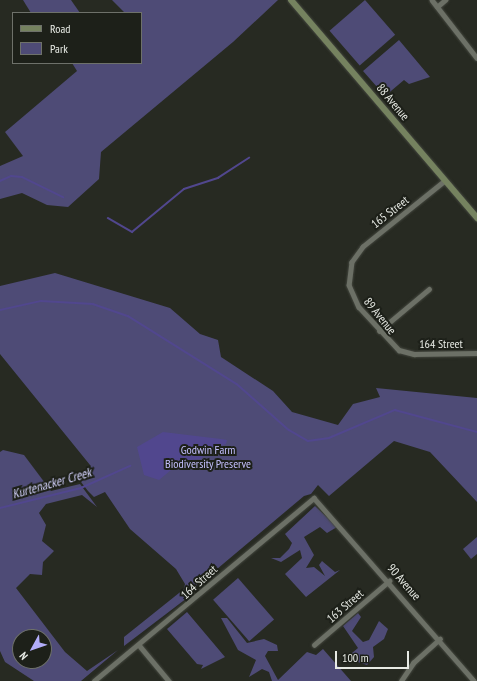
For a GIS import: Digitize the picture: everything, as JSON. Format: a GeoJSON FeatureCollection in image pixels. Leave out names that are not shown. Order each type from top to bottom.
{"type":"FeatureCollection","features":[{"type":"Feature","properties":{"kind":"main road","name":"88 Avenue"},"geometry":{"type":"LineString","coordinates":[[291,0],[477,218]]}},
{"type":"Feature","properties":{"kind":"street"},"geometry":{"type":"LineString","coordinates":[[432,0],[477,58]]}},
{"type":"Feature","properties":{"kind":"street"},"geometry":{"type":"LineString","coordinates":[[438,7],[445,0]]}},
{"type":"Feature","properties":{"kind":"street","name":"165 Street"},"geometry":{"type":"LineString","coordinates":[[352,262],[362,247],[445,181]]}},
{"type":"Feature","properties":{"kind":"street","name":"89 Avenue"},"geometry":{"type":"LineString","coordinates":[[352,262],[349,285],[352,296],[379,331],[404,352]]}},
{"type":"Feature","properties":{"kind":"street"},"geometry":{"type":"LineString","coordinates":[[379,331],[429,289]]}},
{"type":"Feature","properties":{"kind":"street","name":"164 Street"},"geometry":{"type":"LineString","coordinates":[[404,352],[477,353]]}},
{"type":"Feature","properties":{"kind":"street","name":"164 Street"},"geometry":{"type":"LineString","coordinates":[[94,681],[139,646],[316,499]]}},
{"type":"Feature","properties":{"kind":"street","name":"90 Avenue"},"geometry":{"type":"LineString","coordinates":[[316,499],[440,639],[474,681]]}},
{"type":"Feature","properties":{"kind":"street","name":"163 Street"},"geometry":{"type":"LineString","coordinates":[[314,645],[389,581]]}},
{"type":"Feature","properties":{"kind":"street"},"geometry":{"type":"LineString","coordinates":[[401,681],[413,663],[440,639]]}},
{"type":"Feature","properties":{"kind":"street"},"geometry":{"type":"LineString","coordinates":[[139,646],[169,681]]}},
{"type":"Feature","properties":{"kind":"green space"},"geometry":{"type":"Polygon","coordinates":[[[23,0],[71,0],[79,12],[30,12],[23,0]]]}},
{"type":"Feature","properties":{"kind":"green space"},"geometry":{"type":"Polygon","coordinates":[[[112,0],[278,0],[233,42],[101,152],[99,179],[68,207],[47,205],[22,193],[0,199],[0,166],[23,156],[5,132],[77,71],[73,64],[142,64],[142,12],[124,12],[112,0]]]}},
{"type":"Feature","properties":{"kind":"green space"},"geometry":{"type":"Polygon","coordinates":[[[365,0],[395,35],[360,66],[330,31],[365,0]]]}},
{"type":"Feature","properties":{"kind":"green space"},"geometry":{"type":"Polygon","coordinates":[[[399,40],[430,77],[409,84],[404,80],[385,96],[363,71],[399,40]]]}},
{"type":"Feature","properties":{"kind":"green space","name":"Godwin Farm Biodiversity Preserve"},"geometry":{"type":"Polygon","coordinates":[[[55,273],[170,308],[200,334],[218,340],[221,357],[273,391],[292,412],[338,425],[353,404],[380,397],[376,388],[477,398],[477,502],[430,452],[394,441],[329,496],[318,485],[311,494],[304,496],[198,585],[191,595],[124,646],[124,637],[184,589],[185,584],[176,569],[130,529],[105,492],[94,497],[88,491],[81,482],[91,470],[90,465],[0,354],[0,286],[55,273]]]}},
{"type":"Feature","properties":{"kind":"green space"},"geometry":{"type":"Polygon","coordinates":[[[3,450],[24,455],[51,491],[80,484],[97,507],[82,495],[46,504],[39,513],[46,525],[42,541],[54,551],[43,562],[42,575],[30,574],[16,588],[47,629],[12,629],[12,667],[5,662],[0,651],[0,452],[3,450]]]}},
{"type":"Feature","properties":{"kind":"green space"},"geometry":{"type":"Polygon","coordinates":[[[315,506],[337,527],[327,533],[320,527],[304,537],[314,555],[306,568],[314,567],[325,576],[319,565],[322,561],[335,572],[340,570],[306,597],[285,574],[302,558],[300,550],[281,562],[271,558],[280,558],[289,549],[292,543],[285,534],[315,506]]]}},
{"type":"Feature","properties":{"kind":"green space"},"geometry":{"type":"Polygon","coordinates":[[[477,537],[477,554],[471,559],[463,549],[477,537]]]}},
{"type":"Feature","properties":{"kind":"green space"},"geometry":{"type":"Polygon","coordinates":[[[238,578],[274,620],[249,641],[213,600],[238,578]]]}},
{"type":"Feature","properties":{"kind":"green space"},"geometry":{"type":"Polygon","coordinates":[[[187,612],[225,657],[201,669],[203,665],[197,664],[167,629],[187,612]]]}},
{"type":"Feature","properties":{"kind":"green space"},"geometry":{"type":"Polygon","coordinates":[[[358,613],[361,617],[352,631],[363,642],[369,640],[379,621],[388,629],[384,639],[373,647],[374,657],[367,665],[346,658],[358,648],[343,626],[358,613]]]}},
{"type":"Feature","properties":{"kind":"green space"},"geometry":{"type":"Polygon","coordinates":[[[221,618],[227,618],[247,643],[264,639],[277,645],[278,651],[268,651],[265,656],[278,680],[307,652],[316,655],[323,649],[351,681],[272,681],[269,672],[262,669],[249,677],[256,660],[238,650],[221,618]]]}},
{"type":"Feature","properties":{"kind":"green space"},"geometry":{"type":"Polygon","coordinates":[[[52,635],[65,652],[87,671],[118,650],[81,681],[34,681],[16,669],[52,669],[52,635]]]}},
{"type":"Feature","properties":{"kind":"shaded area"},"geometry":{"type":"Polygon","coordinates":[[[163,432],[227,440],[226,444],[207,450],[201,459],[191,460],[171,470],[159,480],[144,475],[137,447],[163,432]]]}},
{"type":"Feature","properties":{"kind":"waterway"},"geometry":{"type":"LineString","coordinates":[[108,218],[132,232],[184,189],[218,178],[249,158]]}},
{"type":"Feature","properties":{"kind":"waterway"},"geometry":{"type":"LineString","coordinates":[[0,181],[11,176],[22,177],[63,197]]}},
{"type":"Feature","properties":{"kind":"waterway"},"geometry":{"type":"LineString","coordinates":[[0,310],[41,301],[93,304],[128,316],[237,384],[289,430],[308,441],[329,438],[395,410],[477,432]]}},
{"type":"Feature","properties":{"kind":"waterway","name":"Kurtenacker Creek"},"geometry":{"type":"LineString","coordinates":[[0,508],[81,488],[130,466]]}}]}
